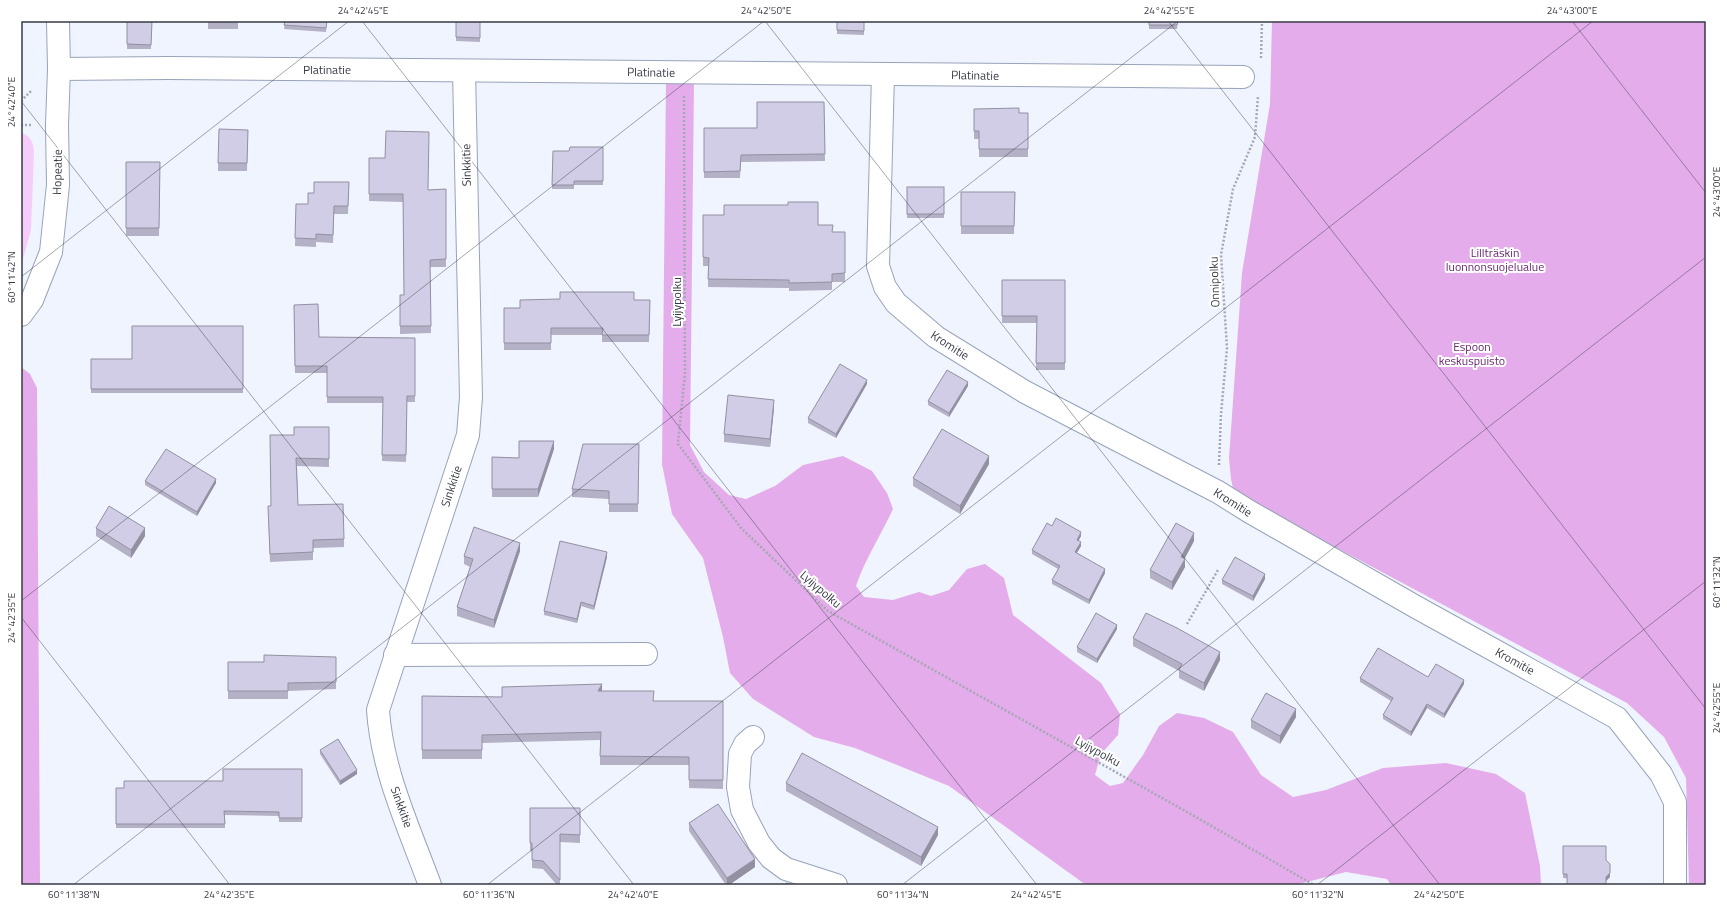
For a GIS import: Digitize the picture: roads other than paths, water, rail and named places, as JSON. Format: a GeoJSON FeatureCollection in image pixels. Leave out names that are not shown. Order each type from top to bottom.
{"type":"FeatureCollection","features":[{"type":"Feature","properties":{"kind":"street","name":"Hopeatie"},"geometry":{"type":"LineString","coordinates":[[21,315],[32,300],[51,252],[58,185],[58,21]]}},
{"type":"Feature","properties":{"kind":"street","name":"Platinatie"},"geometry":{"type":"LineString","coordinates":[[59,69],[169,68],[1243,77]]}},
{"type":"Feature","properties":{"kind":"street","name":"Sinkkitie"},"geometry":{"type":"LineString","coordinates":[[430,885],[389,774],[379,732],[378,710],[468,435],[471,397],[464,71]]}},
{"type":"Feature","properties":{"kind":"street","name":"Kromitie"},"geometry":{"type":"LineString","coordinates":[[883,74],[878,266],[885,287],[896,303],[936,337],[1026,392],[1218,492],[1395,595],[1617,718],[1662,774],[1675,802],[1675,885]]}},
{"type":"Feature","properties":{"kind":"street"},"geometry":{"type":"LineString","coordinates":[[395,655],[646,654]]}},
{"type":"Feature","properties":{"kind":"street"},"geometry":{"type":"LineString","coordinates":[[753,737],[745,744],[740,754],[738,787],[742,810],[759,843],[771,858],[786,869],[836,885]]}},
{"type":"Feature","properties":{"kind":"park label","name":"Lillträskin luonnonsuojelualue"},"geometry":{"type":"Point","coordinates":[1495,259]}},
{"type":"Feature","properties":{"kind":"park label","name":"Espoon keskuspuisto"},"geometry":{"type":"Point","coordinates":[1472,353]}}]}
